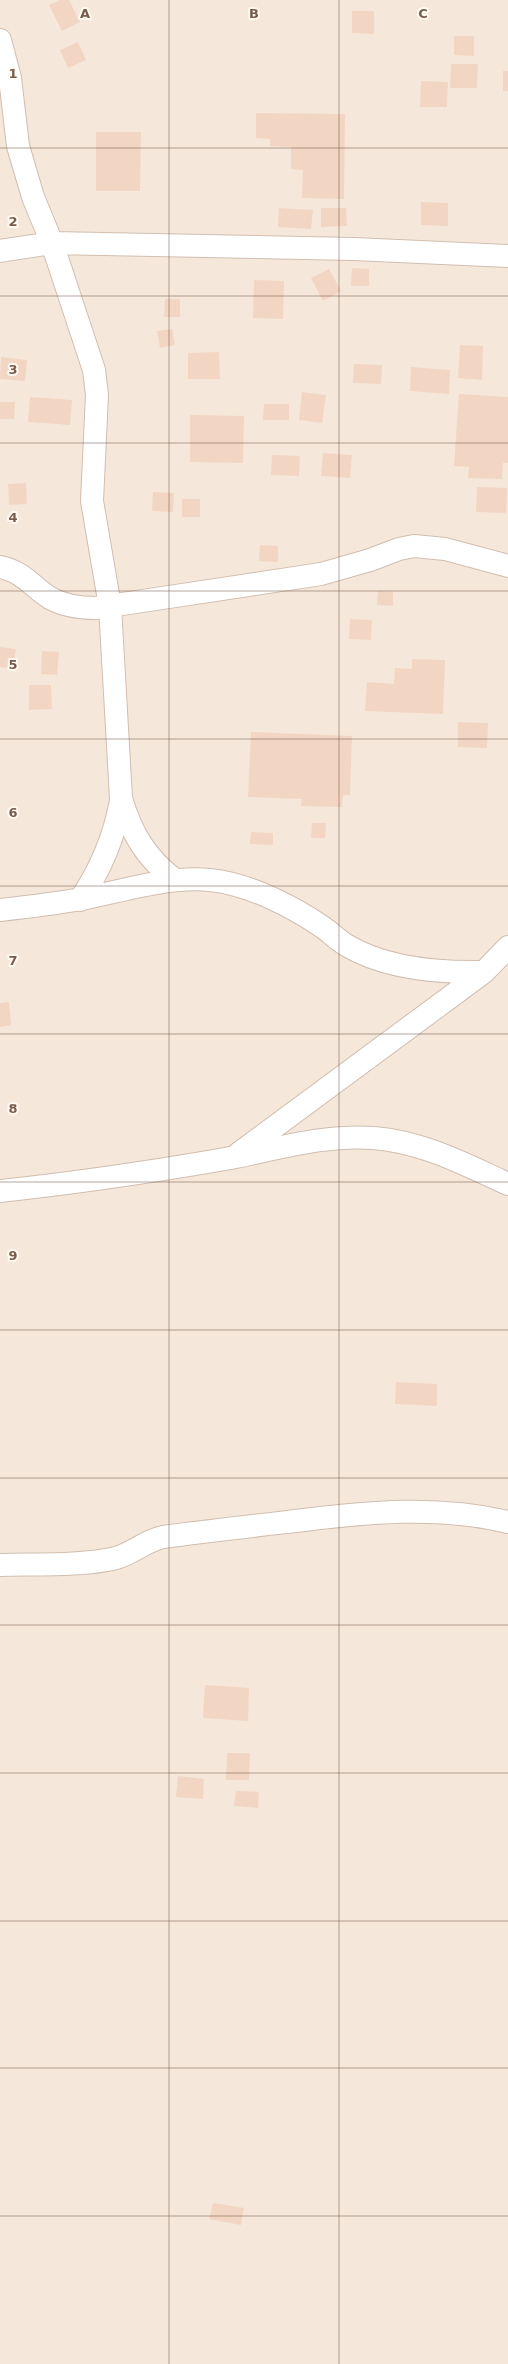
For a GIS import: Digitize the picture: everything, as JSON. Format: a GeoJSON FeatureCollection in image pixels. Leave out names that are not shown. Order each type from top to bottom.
{"type":"FeatureCollection","features":[{"type":"Feature","properties":{"kind":"street"},"geometry":{"type":"LineString","coordinates":[[0,40],[10,78],[18,146],[33,197],[52,243],[94,370],[97,395],[92,501],[110,606],[121,798],[127,819],[137,840],[147,855],[175,880]]}},
{"type":"Feature","properties":{"kind":"street"},"geometry":{"type":"LineString","coordinates":[[0,251],[52,243],[354,249],[508,256]]}},
{"type":"Feature","properties":{"kind":"street"},"geometry":{"type":"LineString","coordinates":[[0,567],[12,570],[25,577],[52,598],[69,605],[96,608],[321,574],[370,560],[399,549],[414,546],[445,549],[508,566]]}},
{"type":"Feature","properties":{"kind":"street"},"geometry":{"type":"LineString","coordinates":[[80,900],[95,878],[107,853],[116,826],[121,798]]}},
{"type":"Feature","properties":{"kind":"street"},"geometry":{"type":"LineString","coordinates":[[0,910],[80,900],[175,880],[210,880],[243,888],[275,901],[300,913],[346,945],[376,958],[407,967],[438,972],[484,972]]}},
{"type":"Feature","properties":{"kind":"street"},"geometry":{"type":"LineString","coordinates":[[234,1157],[484,972],[508,947]]}},
{"type":"Feature","properties":{"kind":"street"},"geometry":{"type":"LineString","coordinates":[[0,1190],[166,1169],[312,1141],[343,1137],[374,1138],[430,1149],[508,1184]]}},
{"type":"Feature","properties":{"kind":"street"},"geometry":{"type":"LineString","coordinates":[[0,1565],[103,1560],[127,1554],[145,1543],[163,1537],[364,1512],[408,1511],[453,1513],[508,1522]]}},
{"type":"Feature","properties":{"kind":"shaded area"},"geometry":{"type":"Polygon","coordinates":[[[0,0],[508,0],[508,2364],[0,2364],[0,0]]]}},
{"type":"Feature","properties":{"kind":"building"},"geometry":{"type":"Polygon","coordinates":[[[60,0],[69,0],[80,22],[62,31],[49,5],[60,0]]]}},
{"type":"Feature","properties":{"kind":"building"},"geometry":{"type":"Polygon","coordinates":[[[352,11],[374,11],[374,34],[352,33],[352,11]]]}},
{"type":"Feature","properties":{"kind":"building"},"geometry":{"type":"Polygon","coordinates":[[[454,36],[474,36],[474,56],[454,55],[454,36]]]}},
{"type":"Feature","properties":{"kind":"building"},"geometry":{"type":"Polygon","coordinates":[[[78,42],[86,60],[68,68],[60,50],[78,42]]]}},
{"type":"Feature","properties":{"kind":"building"},"geometry":{"type":"Polygon","coordinates":[[[451,64],[478,64],[477,88],[450,88],[451,64]]]}},
{"type":"Feature","properties":{"kind":"building"},"geometry":{"type":"Polygon","coordinates":[[[503,71],[508,71],[508,91],[503,91],[503,71]]]}},
{"type":"Feature","properties":{"kind":"building"},"geometry":{"type":"Polygon","coordinates":[[[421,81],[448,82],[447,107],[420,107],[421,81]]]}},
{"type":"Feature","properties":{"kind":"building"},"geometry":{"type":"Polygon","coordinates":[[[256,113],[345,114],[344,199],[302,198],[303,170],[291,169],[291,147],[270,146],[270,139],[256,138],[256,113]]]}},
{"type":"Feature","properties":{"kind":"building"},"geometry":{"type":"Polygon","coordinates":[[[96,132],[141,132],[140,191],[96,191],[96,132]]]}},
{"type":"Feature","properties":{"kind":"building"},"geometry":{"type":"Polygon","coordinates":[[[421,202],[448,203],[448,226],[421,225],[421,202]]]}},
{"type":"Feature","properties":{"kind":"building"},"geometry":{"type":"Polygon","coordinates":[[[279,208],[313,210],[311,229],[278,227],[279,208]]]}},
{"type":"Feature","properties":{"kind":"building"},"geometry":{"type":"Polygon","coordinates":[[[321,208],[346,208],[347,226],[321,227],[321,208]]]}},
{"type":"Feature","properties":{"kind":"building"},"geometry":{"type":"Polygon","coordinates":[[[352,268],[369,269],[369,286],[351,286],[352,268]]]}},
{"type":"Feature","properties":{"kind":"building"},"geometry":{"type":"Polygon","coordinates":[[[329,269],[341,291],[323,301],[311,278],[329,269]]]}},
{"type":"Feature","properties":{"kind":"building"},"geometry":{"type":"Polygon","coordinates":[[[254,280],[284,281],[283,319],[253,318],[254,280]]]}},
{"type":"Feature","properties":{"kind":"building"},"geometry":{"type":"Polygon","coordinates":[[[165,299],[180,299],[180,317],[164,317],[165,299]]]}},
{"type":"Feature","properties":{"kind":"building"},"geometry":{"type":"Polygon","coordinates":[[[172,329],[175,345],[160,348],[157,331],[172,329]]]}},
{"type":"Feature","properties":{"kind":"building"},"geometry":{"type":"Polygon","coordinates":[[[460,345],[483,346],[482,380],[458,378],[460,345]]]}},
{"type":"Feature","properties":{"kind":"building"},"geometry":{"type":"Polygon","coordinates":[[[219,352],[220,379],[188,379],[188,353],[219,352]]]}},
{"type":"Feature","properties":{"kind":"building"},"geometry":{"type":"Polygon","coordinates":[[[1,357],[27,360],[25,381],[0,379],[1,357]]]}},
{"type":"Feature","properties":{"kind":"building"},"geometry":{"type":"Polygon","coordinates":[[[354,364],[382,365],[381,384],[353,383],[354,364]]]}},
{"type":"Feature","properties":{"kind":"building"},"geometry":{"type":"Polygon","coordinates":[[[411,367],[450,370],[449,394],[410,391],[411,367]]]}},
{"type":"Feature","properties":{"kind":"building"},"geometry":{"type":"Polygon","coordinates":[[[302,392],[326,395],[322,423],[299,420],[302,392]]]}},
{"type":"Feature","properties":{"kind":"building"},"geometry":{"type":"Polygon","coordinates":[[[459,394],[508,397],[508,463],[503,463],[502,479],[468,478],[469,467],[454,466],[459,394]]]}},
{"type":"Feature","properties":{"kind":"building"},"geometry":{"type":"Polygon","coordinates":[[[30,397],[72,400],[70,425],[28,422],[30,397]]]}},
{"type":"Feature","properties":{"kind":"building"},"geometry":{"type":"Polygon","coordinates":[[[0,402],[15,402],[14,419],[0,419],[0,402]]]}},
{"type":"Feature","properties":{"kind":"building"},"geometry":{"type":"Polygon","coordinates":[[[264,404],[289,404],[289,420],[263,420],[264,404]]]}},
{"type":"Feature","properties":{"kind":"building"},"geometry":{"type":"Polygon","coordinates":[[[190,415],[244,416],[243,463],[190,462],[190,415]]]}},
{"type":"Feature","properties":{"kind":"building"},"geometry":{"type":"Polygon","coordinates":[[[323,453],[352,455],[350,478],[321,476],[323,453]]]}},
{"type":"Feature","properties":{"kind":"building"},"geometry":{"type":"Polygon","coordinates":[[[272,455],[300,456],[299,476],[271,475],[272,455]]]}},
{"type":"Feature","properties":{"kind":"building"},"geometry":{"type":"Polygon","coordinates":[[[26,483],[27,504],[9,505],[8,484],[26,483]]]}},
{"type":"Feature","properties":{"kind":"building"},"geometry":{"type":"Polygon","coordinates":[[[477,487],[507,488],[506,513],[476,512],[477,487]]]}},
{"type":"Feature","properties":{"kind":"building"},"geometry":{"type":"Polygon","coordinates":[[[153,492],[174,493],[173,512],[152,511],[153,492]]]}},
{"type":"Feature","properties":{"kind":"building"},"geometry":{"type":"Polygon","coordinates":[[[182,499],[200,499],[200,517],[182,517],[182,499]]]}},
{"type":"Feature","properties":{"kind":"building"},"geometry":{"type":"Polygon","coordinates":[[[260,545],[278,546],[278,562],[259,561],[260,545]]]}},
{"type":"Feature","properties":{"kind":"building"},"geometry":{"type":"Polygon","coordinates":[[[378,591],[393,592],[393,606],[377,605],[378,591]]]}},
{"type":"Feature","properties":{"kind":"building"},"geometry":{"type":"Polygon","coordinates":[[[350,619],[372,620],[371,640],[349,639],[350,619]]]}},
{"type":"Feature","properties":{"kind":"building"},"geometry":{"type":"Polygon","coordinates":[[[0,647],[16,649],[13,669],[0,667],[0,647]]]}},
{"type":"Feature","properties":{"kind":"building"},"geometry":{"type":"Polygon","coordinates":[[[42,651],[59,652],[57,675],[41,674],[42,651]]]}},
{"type":"Feature","properties":{"kind":"building"},"geometry":{"type":"Polygon","coordinates":[[[412,659],[445,660],[443,714],[365,711],[367,682],[394,684],[395,668],[412,669],[412,659]]]}},
{"type":"Feature","properties":{"kind":"building"},"geometry":{"type":"Polygon","coordinates":[[[29,685],[51,685],[52,709],[29,710],[29,685]]]}},
{"type":"Feature","properties":{"kind":"building"},"geometry":{"type":"Polygon","coordinates":[[[458,722],[488,723],[487,748],[458,747],[458,722]]]}},
{"type":"Feature","properties":{"kind":"building"},"geometry":{"type":"Polygon","coordinates":[[[251,732],[352,736],[350,795],[343,795],[342,807],[301,806],[302,799],[248,797],[251,732]]]}},
{"type":"Feature","properties":{"kind":"building"},"geometry":{"type":"Polygon","coordinates":[[[312,823],[326,823],[325,838],[311,838],[312,823]]]}},
{"type":"Feature","properties":{"kind":"building"},"geometry":{"type":"Polygon","coordinates":[[[251,832],[273,833],[273,845],[250,844],[251,832]]]}},
{"type":"Feature","properties":{"kind":"building"},"geometry":{"type":"Polygon","coordinates":[[[9,1002],[11,1025],[0,1027],[0,1003],[9,1002]]]}},
{"type":"Feature","properties":{"kind":"building"},"geometry":{"type":"Polygon","coordinates":[[[396,1382],[437,1384],[437,1406],[395,1404],[396,1382]]]}},
{"type":"Feature","properties":{"kind":"building"},"geometry":{"type":"Polygon","coordinates":[[[205,1685],[249,1688],[248,1721],[203,1718],[205,1685]]]}},
{"type":"Feature","properties":{"kind":"building"},"geometry":{"type":"Polygon","coordinates":[[[227,1753],[250,1753],[249,1780],[226,1780],[227,1753]]]}},
{"type":"Feature","properties":{"kind":"building"},"geometry":{"type":"Polygon","coordinates":[[[178,1776],[204,1779],[203,1799],[176,1797],[178,1776]]]}},
{"type":"Feature","properties":{"kind":"building"},"geometry":{"type":"Polygon","coordinates":[[[236,1791],[259,1792],[258,1808],[234,1806],[236,1791]]]}},
{"type":"Feature","properties":{"kind":"building"},"geometry":{"type":"Polygon","coordinates":[[[213,2203],[244,2208],[241,2225],[209,2219],[213,2203]]]}}]}
